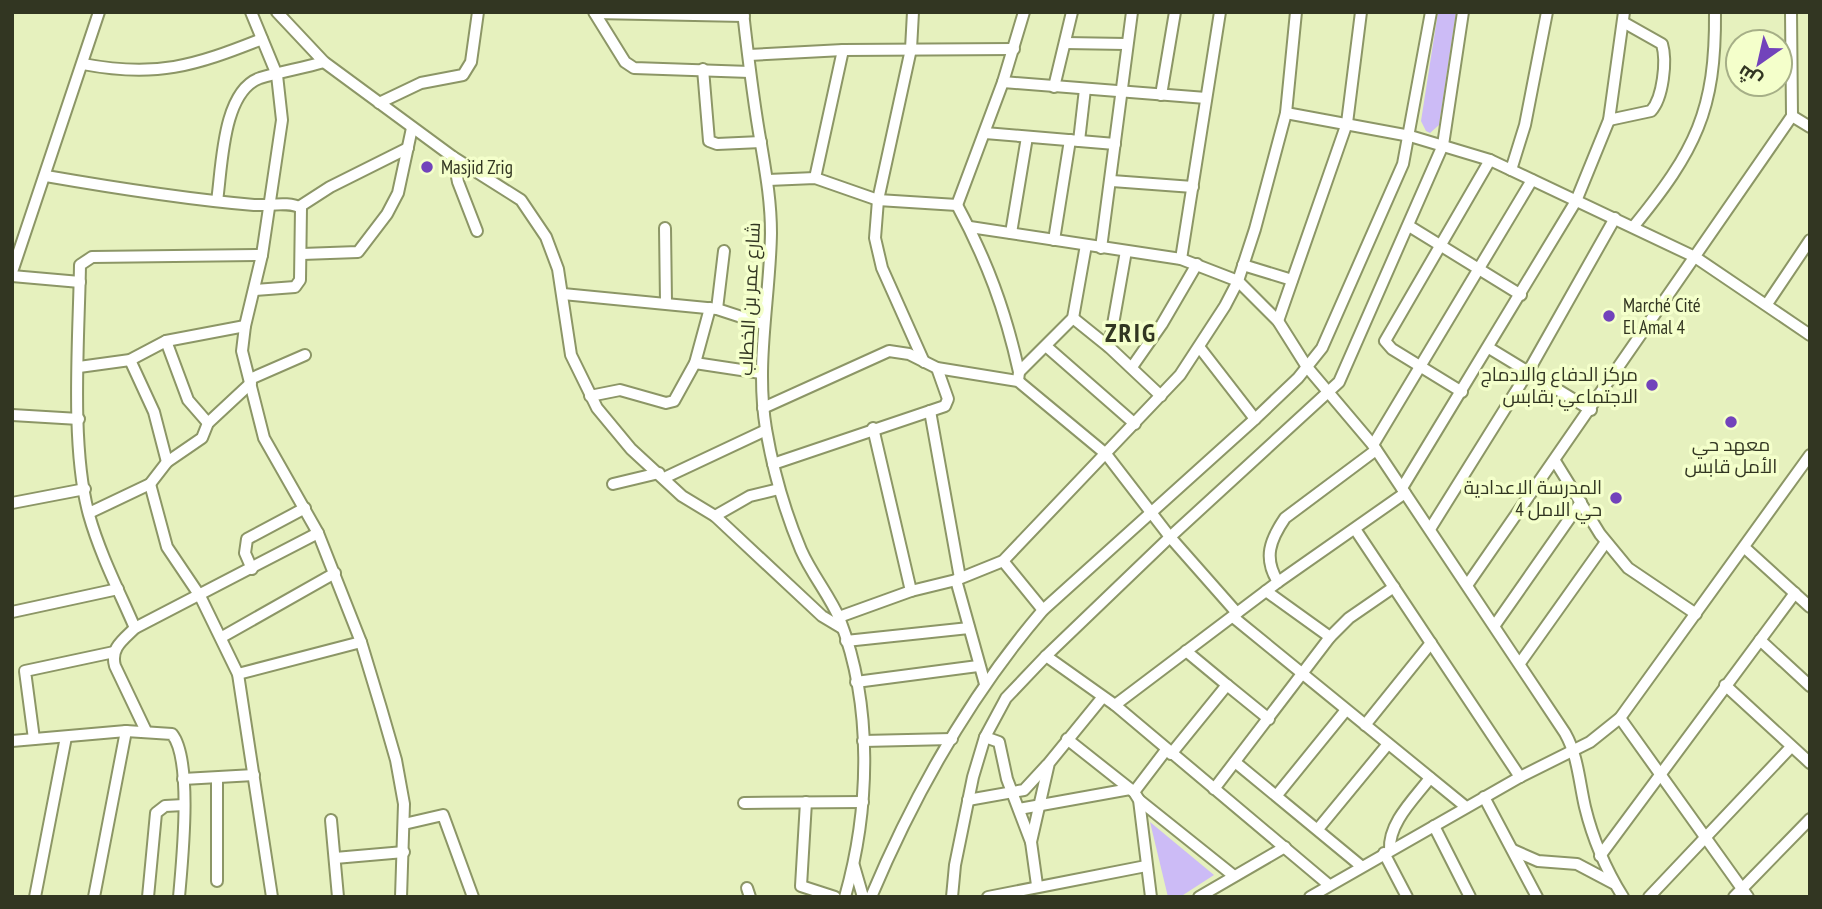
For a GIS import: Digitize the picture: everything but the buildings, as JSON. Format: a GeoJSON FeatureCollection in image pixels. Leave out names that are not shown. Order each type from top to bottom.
{"type":"FeatureCollection","features":[{"type":"Feature","properties":{"kind":"street"},"geometry":{"type":"LineString","coordinates":[[80,282],[12,274],[99,12]]}},
{"type":"Feature","properties":{"kind":"street"},"geometry":{"type":"LineString","coordinates":[[251,12],[277,75],[282,120],[262,255],[244,326],[242,351],[264,438],[318,533],[361,642],[397,760],[404,824],[401,897]]}},
{"type":"Feature","properties":{"kind":"street"},"geometry":{"type":"LineString","coordinates":[[277,12],[324,62],[412,128],[453,157],[502,186],[527,207],[546,237],[563,294],[569,346],[590,396],[621,439],[682,496],[715,516],[822,616],[841,623],[911,592],[958,579],[1003,561],[1161,396],[1200,348],[1238,281],[1243,265],[1286,113],[1296,12]]}},
{"type":"Feature","properties":{"kind":"street"},"geometry":{"type":"LineString","coordinates":[[379,103],[421,83],[463,75],[471,62],[478,12]]}},
{"type":"Feature","properties":{"kind":"street"},"geometry":{"type":"LineString","coordinates":[[594,12],[743,14]]}},
{"type":"Feature","properties":{"kind":"street"},"geometry":{"type":"LineString","coordinates":[[594,12],[625,62],[634,68],[750,72]]}},
{"type":"Feature","properties":{"kind":"street"},"geometry":{"type":"LineString","coordinates":[[913,12],[911,49],[875,224],[877,253],[924,362]]}},
{"type":"Feature","properties":{"kind":"street"},"geometry":{"type":"LineString","coordinates":[[957,205],[1003,82],[1024,12]]}},
{"type":"Feature","properties":{"kind":"street"},"geometry":{"type":"LineString","coordinates":[[1054,87],[1072,12]]}},
{"type":"Feature","properties":{"kind":"street"},"geometry":{"type":"LineString","coordinates":[[1101,247],[1112,181],[1126,44],[1132,12]]}},
{"type":"Feature","properties":{"kind":"street"},"geometry":{"type":"LineString","coordinates":[[1161,95],[1175,12]]}},
{"type":"Feature","properties":{"kind":"street"},"geometry":{"type":"LineString","coordinates":[[1181,259],[1220,12]]}},
{"type":"Feature","properties":{"kind":"street"},"geometry":{"type":"LineString","coordinates":[[1278,321],[1347,123],[1361,12]]}},
{"type":"Feature","properties":{"kind":"street"},"geometry":{"type":"LineString","coordinates":[[871,897],[898,835],[985,684],[1044,610],[1255,419],[1307,367],[1322,348],[1403,164],[1432,12]]}},
{"type":"Feature","properties":{"kind":"street"},"geometry":{"type":"LineString","coordinates":[[953,897],[955,865],[968,800],[985,737],[1006,698],[1170,537],[1328,395],[1350,364],[1443,145],[1462,12]]}},
{"type":"Feature","properties":{"kind":"street"},"geometry":{"type":"LineString","coordinates":[[1511,170],[1525,125],[1547,12]]}},
{"type":"Feature","properties":{"kind":"street"},"geometry":{"type":"LineString","coordinates":[[1634,226],[1679,166],[1706,108],[1713,82],[1715,12]]}},
{"type":"Feature","properties":{"kind":"street"},"geometry":{"type":"LineString","coordinates":[[1468,584],[1792,116],[1791,12]]}},
{"type":"Feature","properties":{"kind":"street","name":"شارع عمر بن الخطاب"},"geometry":{"type":"LineString","coordinates":[[743,14],[768,180],[771,233],[761,373],[766,430],[779,489],[802,552],[841,623],[856,682],[863,741],[863,802],[854,866],[845,897]]}},
{"type":"Feature","properties":{"kind":"street"},"geometry":{"type":"LineString","coordinates":[[1115,705],[1278,582],[1355,529],[1403,490],[1576,201],[1609,120],[1623,17],[1662,44],[1663,62],[1658,99],[1651,111],[1609,120]]}},
{"type":"Feature","properties":{"kind":"street"},"geometry":{"type":"LineString","coordinates":[[83,64],[141,72],[164,70],[227,53],[262,39]]}},
{"type":"Feature","properties":{"kind":"street"},"geometry":{"type":"LineString","coordinates":[[1065,43],[1126,44]]}},
{"type":"Feature","properties":{"kind":"street"},"geometry":{"type":"LineString","coordinates":[[748,55],[843,50],[1014,49]]}},
{"type":"Feature","properties":{"kind":"street"},"geometry":{"type":"LineString","coordinates":[[815,178],[843,50]]}},
{"type":"Feature","properties":{"kind":"street"},"geometry":{"type":"LineString","coordinates":[[217,201],[234,102],[258,79],[324,62]]}},
{"type":"Feature","properties":{"kind":"street"},"geometry":{"type":"LineString","coordinates":[[704,69],[709,141],[718,144],[761,142]]}},
{"type":"Feature","properties":{"kind":"street"},"geometry":{"type":"LineString","coordinates":[[1003,82],[1206,98]]}},
{"type":"Feature","properties":{"kind":"street"},"geometry":{"type":"LineString","coordinates":[[1054,240],[1085,89]]}},
{"type":"Feature","properties":{"kind":"street"},"geometry":{"type":"LineString","coordinates":[[1286,113],[1409,136],[1490,160],[1695,257],[1810,335]]}},
{"type":"Feature","properties":{"kind":"street"},"geometry":{"type":"LineString","coordinates":[[1792,116],[1810,127]]}},
{"type":"Feature","properties":{"kind":"street"},"geometry":{"type":"LineString","coordinates":[[302,254],[358,252],[387,214],[398,193],[412,128]]}},
{"type":"Feature","properties":{"kind":"street"},"geometry":{"type":"LineString","coordinates":[[985,133],[1115,144]]}},
{"type":"Feature","properties":{"kind":"street"},"geometry":{"type":"LineString","coordinates":[[1011,233],[1027,137]]}},
{"type":"Feature","properties":{"kind":"street"},"geometry":{"type":"LineString","coordinates":[[299,207],[330,187],[408,148]]}},
{"type":"Feature","properties":{"kind":"street"},"geometry":{"type":"LineString","coordinates":[[453,157],[458,182],[477,231]]}},
{"type":"Feature","properties":{"kind":"street"},"geometry":{"type":"LineString","coordinates":[[1462,392],[1387,346],[1386,335],[1442,245],[1490,160]]}},
{"type":"Feature","properties":{"kind":"street"},"geometry":{"type":"LineString","coordinates":[[46,176],[217,201],[270,206],[295,204],[299,207]]}},
{"type":"Feature","properties":{"kind":"street"},"geometry":{"type":"LineString","coordinates":[[768,180],[815,178],[878,200],[957,205]]}},
{"type":"Feature","properties":{"kind":"street"},"geometry":{"type":"LineString","coordinates":[[1278,582],[1271,570],[1268,556],[1276,531],[1286,518],[1374,448],[1532,180]]}},
{"type":"Feature","properties":{"kind":"street"},"geometry":{"type":"LineString","coordinates":[[1112,181],[1193,187]]}},
{"type":"Feature","properties":{"kind":"street"},"geometry":{"type":"LineString","coordinates":[[957,205],[970,227],[1004,307],[1018,376]]}},
{"type":"Feature","properties":{"kind":"street"},"geometry":{"type":"LineString","coordinates":[[255,290],[295,287],[300,280],[302,254],[299,207]]}},
{"type":"Feature","properties":{"kind":"street"},"geometry":{"type":"LineString","coordinates":[[1430,529],[1528,372],[1615,218]]}},
{"type":"Feature","properties":{"kind":"street"},"geometry":{"type":"LineString","coordinates":[[1409,226],[1521,295]]}},
{"type":"Feature","properties":{"kind":"street"},"geometry":{"type":"LineString","coordinates":[[970,227],[1181,259],[1238,281],[1278,321],[1328,395],[1374,448],[1468,584],[1575,749],[1586,810],[1600,856],[1623,897]]}},
{"type":"Feature","properties":{"kind":"street"},"geometry":{"type":"LineString","coordinates":[[665,228],[666,302]]}},
{"type":"Feature","properties":{"kind":"street"},"geometry":{"type":"LineString","coordinates":[[1766,304],[1810,240]]}},
{"type":"Feature","properties":{"kind":"street"},"geometry":{"type":"LineString","coordinates":[[1018,376],[1073,318],[1086,245]]}},
{"type":"Feature","properties":{"kind":"street"},"geometry":{"type":"LineString","coordinates":[[590,396],[620,390],[670,404],[695,363],[714,308],[724,251]]}},
{"type":"Feature","properties":{"kind":"street"},"geometry":{"type":"LineString","coordinates":[[1109,346],[1126,251]]}},
{"type":"Feature","properties":{"kind":"street"},"geometry":{"type":"LineString","coordinates":[[135,628],[101,552],[85,489],[79,419],[80,265],[92,257],[262,255]]}},
{"type":"Feature","properties":{"kind":"street"},"geometry":{"type":"LineString","coordinates":[[1132,367],[1162,324],[1197,264]]}},
{"type":"Feature","properties":{"kind":"street"},"geometry":{"type":"LineString","coordinates":[[1243,265],[1292,280]]}},
{"type":"Feature","properties":{"kind":"street"},"geometry":{"type":"LineString","coordinates":[[563,294],[714,308],[763,324]]}},
{"type":"Feature","properties":{"kind":"street"},"geometry":{"type":"LineString","coordinates":[[1073,318],[1109,346],[1161,396]]}},
{"type":"Feature","properties":{"kind":"street"},"geometry":{"type":"LineString","coordinates":[[79,368],[130,360],[166,341],[244,326]]}},
{"type":"Feature","properties":{"kind":"street"},"geometry":{"type":"LineString","coordinates":[[166,341],[188,400],[208,423]]}},
{"type":"Feature","properties":{"kind":"street"},"geometry":{"type":"LineString","coordinates":[[1047,347],[1135,424]]}},
{"type":"Feature","properties":{"kind":"street"},"geometry":{"type":"LineString","coordinates":[[1200,348],[1255,419]]}},
{"type":"Feature","properties":{"kind":"street"},"geometry":{"type":"LineString","coordinates":[[1489,348],[1591,410]]}},
{"type":"Feature","properties":{"kind":"street"},"geometry":{"type":"LineString","coordinates":[[763,408],[889,351],[909,354],[937,368],[1018,376],[1106,454],[1235,615],[1346,710],[1466,807]]}},
{"type":"Feature","properties":{"kind":"street"},"geometry":{"type":"LineString","coordinates":[[89,513],[150,484],[167,463],[202,438],[208,423],[251,381],[305,355]]}},
{"type":"Feature","properties":{"kind":"street"},"geometry":{"type":"LineString","coordinates":[[130,360],[154,412],[167,463]]}},
{"type":"Feature","properties":{"kind":"street"},"geometry":{"type":"LineString","coordinates":[[695,363],[761,373]]}},
{"type":"Feature","properties":{"kind":"street"},"geometry":{"type":"LineString","coordinates":[[773,464],[873,428],[945,406],[948,399],[937,368]]}},
{"type":"Feature","properties":{"kind":"street"},"geometry":{"type":"LineString","coordinates":[[930,411],[958,579],[978,666],[985,684]]}},
{"type":"Feature","properties":{"kind":"street"},"geometry":{"type":"LineString","coordinates":[[12,415],[79,419]]}},
{"type":"Feature","properties":{"kind":"street"},"geometry":{"type":"LineString","coordinates":[[873,428],[911,592]]}},
{"type":"Feature","properties":{"kind":"street"},"geometry":{"type":"LineString","coordinates":[[613,484],[662,475],[766,430]]}},
{"type":"Feature","properties":{"kind":"street"},"geometry":{"type":"LineString","coordinates":[[1555,461],[1606,542],[1628,568],[1696,614]]}},
{"type":"Feature","properties":{"kind":"street"},"geometry":{"type":"LineString","coordinates":[[1310,897],[1520,776],[1575,749],[1620,718],[1808,462]]}},
{"type":"Feature","properties":{"kind":"street"},"geometry":{"type":"LineString","coordinates":[[150,484],[167,547],[177,567],[200,596],[238,674],[272,897]]}},
{"type":"Feature","properties":{"kind":"street"},"geometry":{"type":"LineString","coordinates":[[12,503],[85,489]]}},
{"type":"Feature","properties":{"kind":"street"},"geometry":{"type":"LineString","coordinates":[[715,516],[750,496],[779,489]]}},
{"type":"Feature","properties":{"kind":"street"},"geometry":{"type":"LineString","coordinates":[[1494,625],[1581,502]]}},
{"type":"Feature","properties":{"kind":"street"},"geometry":{"type":"LineString","coordinates":[[252,569],[245,553],[247,539],[304,508]]}},
{"type":"Feature","properties":{"kind":"street"},"geometry":{"type":"LineString","coordinates":[[1355,529],[1520,776]]}},
{"type":"Feature","properties":{"kind":"street"},"geometry":{"type":"LineString","coordinates":[[34,739],[25,671],[114,652],[135,628],[318,533]]}},
{"type":"Feature","properties":{"kind":"street"},"geometry":{"type":"LineString","coordinates":[[1520,663],[1606,542]]}},
{"type":"Feature","properties":{"kind":"street"},"geometry":{"type":"LineString","coordinates":[[1745,548],[1810,607]]}},
{"type":"Feature","properties":{"kind":"street"},"geometry":{"type":"LineString","coordinates":[[1003,561],[1044,610]]}},
{"type":"Feature","properties":{"kind":"street"},"geometry":{"type":"LineString","coordinates":[[222,637],[334,573]]}},
{"type":"Feature","properties":{"kind":"street"},"geometry":{"type":"LineString","coordinates":[[1214,789],[1331,637],[1349,618],[1394,587]]}},
{"type":"Feature","properties":{"kind":"street"},"geometry":{"type":"LineString","coordinates":[[12,612],[118,589]]}},
{"type":"Feature","properties":{"kind":"street"},"geometry":{"type":"LineString","coordinates":[[1266,591],[1331,637]]}},
{"type":"Feature","properties":{"kind":"street"},"geometry":{"type":"LineString","coordinates":[[1600,856],[1795,593]]}},
{"type":"Feature","properties":{"kind":"street"},"geometry":{"type":"LineString","coordinates":[[846,641],[969,628]]}},
{"type":"Feature","properties":{"kind":"street"},"geometry":{"type":"LineString","coordinates":[[1760,640],[1810,686]]}},
{"type":"Feature","properties":{"kind":"street"},"geometry":{"type":"LineString","coordinates":[[238,674],[361,642]]}},
{"type":"Feature","properties":{"kind":"street"},"geometry":{"type":"LineString","coordinates":[[1365,725],[1432,643]]}},
{"type":"Feature","properties":{"kind":"street"},"geometry":{"type":"LineString","coordinates":[[1186,651],[1269,719]]}},
{"type":"Feature","properties":{"kind":"street"},"geometry":{"type":"LineString","coordinates":[[114,652],[115,666],[146,731]]}},
{"type":"Feature","properties":{"kind":"street"},"geometry":{"type":"LineString","coordinates":[[1046,656],[1115,705],[1329,886]]}},
{"type":"Feature","properties":{"kind":"street"},"geometry":{"type":"LineString","coordinates":[[856,682],[978,666]]}},
{"type":"Feature","properties":{"kind":"street"},"geometry":{"type":"LineString","coordinates":[[1019,809],[1134,794],[1227,685]]}},
{"type":"Feature","properties":{"kind":"street"},"geometry":{"type":"LineString","coordinates":[[1725,685],[1810,763]]}},
{"type":"Feature","properties":{"kind":"street"},"geometry":{"type":"LineString","coordinates":[[968,800],[1012,793],[1029,786],[1102,698]]}},
{"type":"Feature","properties":{"kind":"street"},"geometry":{"type":"LineString","coordinates":[[1277,795],[1346,710]]}},
{"type":"Feature","properties":{"kind":"street"},"geometry":{"type":"LineString","coordinates":[[1620,718],[1707,838],[1741,894],[1810,819]]}},
{"type":"Feature","properties":{"kind":"street"},"geometry":{"type":"LineString","coordinates":[[94,897],[126,731]]}},
{"type":"Feature","properties":{"kind":"street"},"geometry":{"type":"LineString","coordinates":[[12,741],[126,731],[166,732],[175,738],[183,779],[184,805],[179,897]]}},
{"type":"Feature","properties":{"kind":"street"},"geometry":{"type":"LineString","coordinates":[[35,897],[66,737]]}},
{"type":"Feature","properties":{"kind":"street"},"geometry":{"type":"LineString","coordinates":[[985,737],[999,742],[1012,793],[1031,842],[1037,885]]}},
{"type":"Feature","properties":{"kind":"street"},"geometry":{"type":"LineString","coordinates":[[1067,739],[1234,876]]}},
{"type":"Feature","properties":{"kind":"street"},"geometry":{"type":"LineString","coordinates":[[863,741],[952,740]]}},
{"type":"Feature","properties":{"kind":"street"},"geometry":{"type":"LineString","coordinates":[[1318,829],[1388,744]]}},
{"type":"Feature","properties":{"kind":"street"},"geometry":{"type":"LineString","coordinates":[[1649,897],[1791,747]]}},
{"type":"Feature","properties":{"kind":"street"},"geometry":{"type":"LineString","coordinates":[[1031,842],[1049,762]]}},
{"type":"Feature","properties":{"kind":"street"},"geometry":{"type":"LineString","coordinates":[[1235,762],[1361,866]]}},
{"type":"Feature","properties":{"kind":"street"},"geometry":{"type":"LineString","coordinates":[[183,779],[254,775]]}},
{"type":"Feature","properties":{"kind":"street"},"geometry":{"type":"LineString","coordinates":[[217,778],[217,881]]}},
{"type":"Feature","properties":{"kind":"street"},"geometry":{"type":"LineString","coordinates":[[1407,897],[1387,852],[1389,841],[1397,822],[1430,778]]}},
{"type":"Feature","properties":{"kind":"street"},"geometry":{"type":"LineString","coordinates":[[1134,794],[1151,897]]}},
{"type":"Feature","properties":{"kind":"street"},"geometry":{"type":"LineString","coordinates":[[1484,797],[1537,897]]}},
{"type":"Feature","properties":{"kind":"street"},"geometry":{"type":"LineString","coordinates":[[806,802],[801,886],[835,897]]}},
{"type":"Feature","properties":{"kind":"street"},"geometry":{"type":"LineString","coordinates":[[744,803],[863,802]]}},
{"type":"Feature","properties":{"kind":"street"},"geometry":{"type":"LineString","coordinates":[[148,897],[156,813],[164,806],[184,805]]}},
{"type":"Feature","properties":{"kind":"street"},"geometry":{"type":"LineString","coordinates":[[404,824],[443,815],[473,897]]}},
{"type":"Feature","properties":{"kind":"street"},"geometry":{"type":"LineString","coordinates":[[331,820],[338,897]]}},
{"type":"Feature","properties":{"kind":"street"},"geometry":{"type":"LineString","coordinates":[[1434,826],[1470,897]]}},
{"type":"Feature","properties":{"kind":"street"},"geometry":{"type":"LineString","coordinates":[[1199,897],[1285,847]]}},
{"type":"Feature","properties":{"kind":"street"},"geometry":{"type":"LineString","coordinates":[[1513,850],[1538,861],[1577,864],[1615,884]]}},
{"type":"Feature","properties":{"kind":"street"},"geometry":{"type":"LineString","coordinates":[[335,858],[404,852]]}},
{"type":"Feature","properties":{"kind":"street"},"geometry":{"type":"LineString","coordinates":[[854,866],[863,897]]}},
{"type":"Feature","properties":{"kind":"street"},"geometry":{"type":"LineString","coordinates":[[988,897],[1025,892],[1037,885],[1146,866]]}},
{"type":"Feature","properties":{"kind":"shaded area"},"geometry":{"type":"Polygon","coordinates":[[[1438,12],[1456,12],[1439,125],[1430,133],[1421,121],[1438,12]]]}},
{"type":"Feature","properties":{"kind":"shaded area"},"geometry":{"type":"Polygon","coordinates":[[[1150,822],[1214,875],[1180,897],[1168,897],[1150,822]]]}},
{"type":"Feature","properties":{"kind":"place","name":"Masjid Zrig"},"geometry":{"type":"Point","coordinates":[427,167]}},
{"type":"Feature","properties":{"kind":"place","name":"Marché Cité El Amal 4"},"geometry":{"type":"Point","coordinates":[1609,316]}},
{"type":"Feature","properties":{"kind":"place","name":"مركز الدفاع والادماج الاجتماعي بقابس"},"geometry":{"type":"Point","coordinates":[1652,385]}},
{"type":"Feature","properties":{"kind":"place","name":"معهد حي الأمل قابس"},"geometry":{"type":"Point","coordinates":[1731,422]}},
{"type":"Feature","properties":{"kind":"place","name":"المدرسة الاعدادية حي الامل 4"},"geometry":{"type":"Point","coordinates":[1616,498]}},
{"type":"Feature","properties":{"kind":"district","name":"ZRIG"},"geometry":{"type":"Point","coordinates":[1131,332]}}]}
